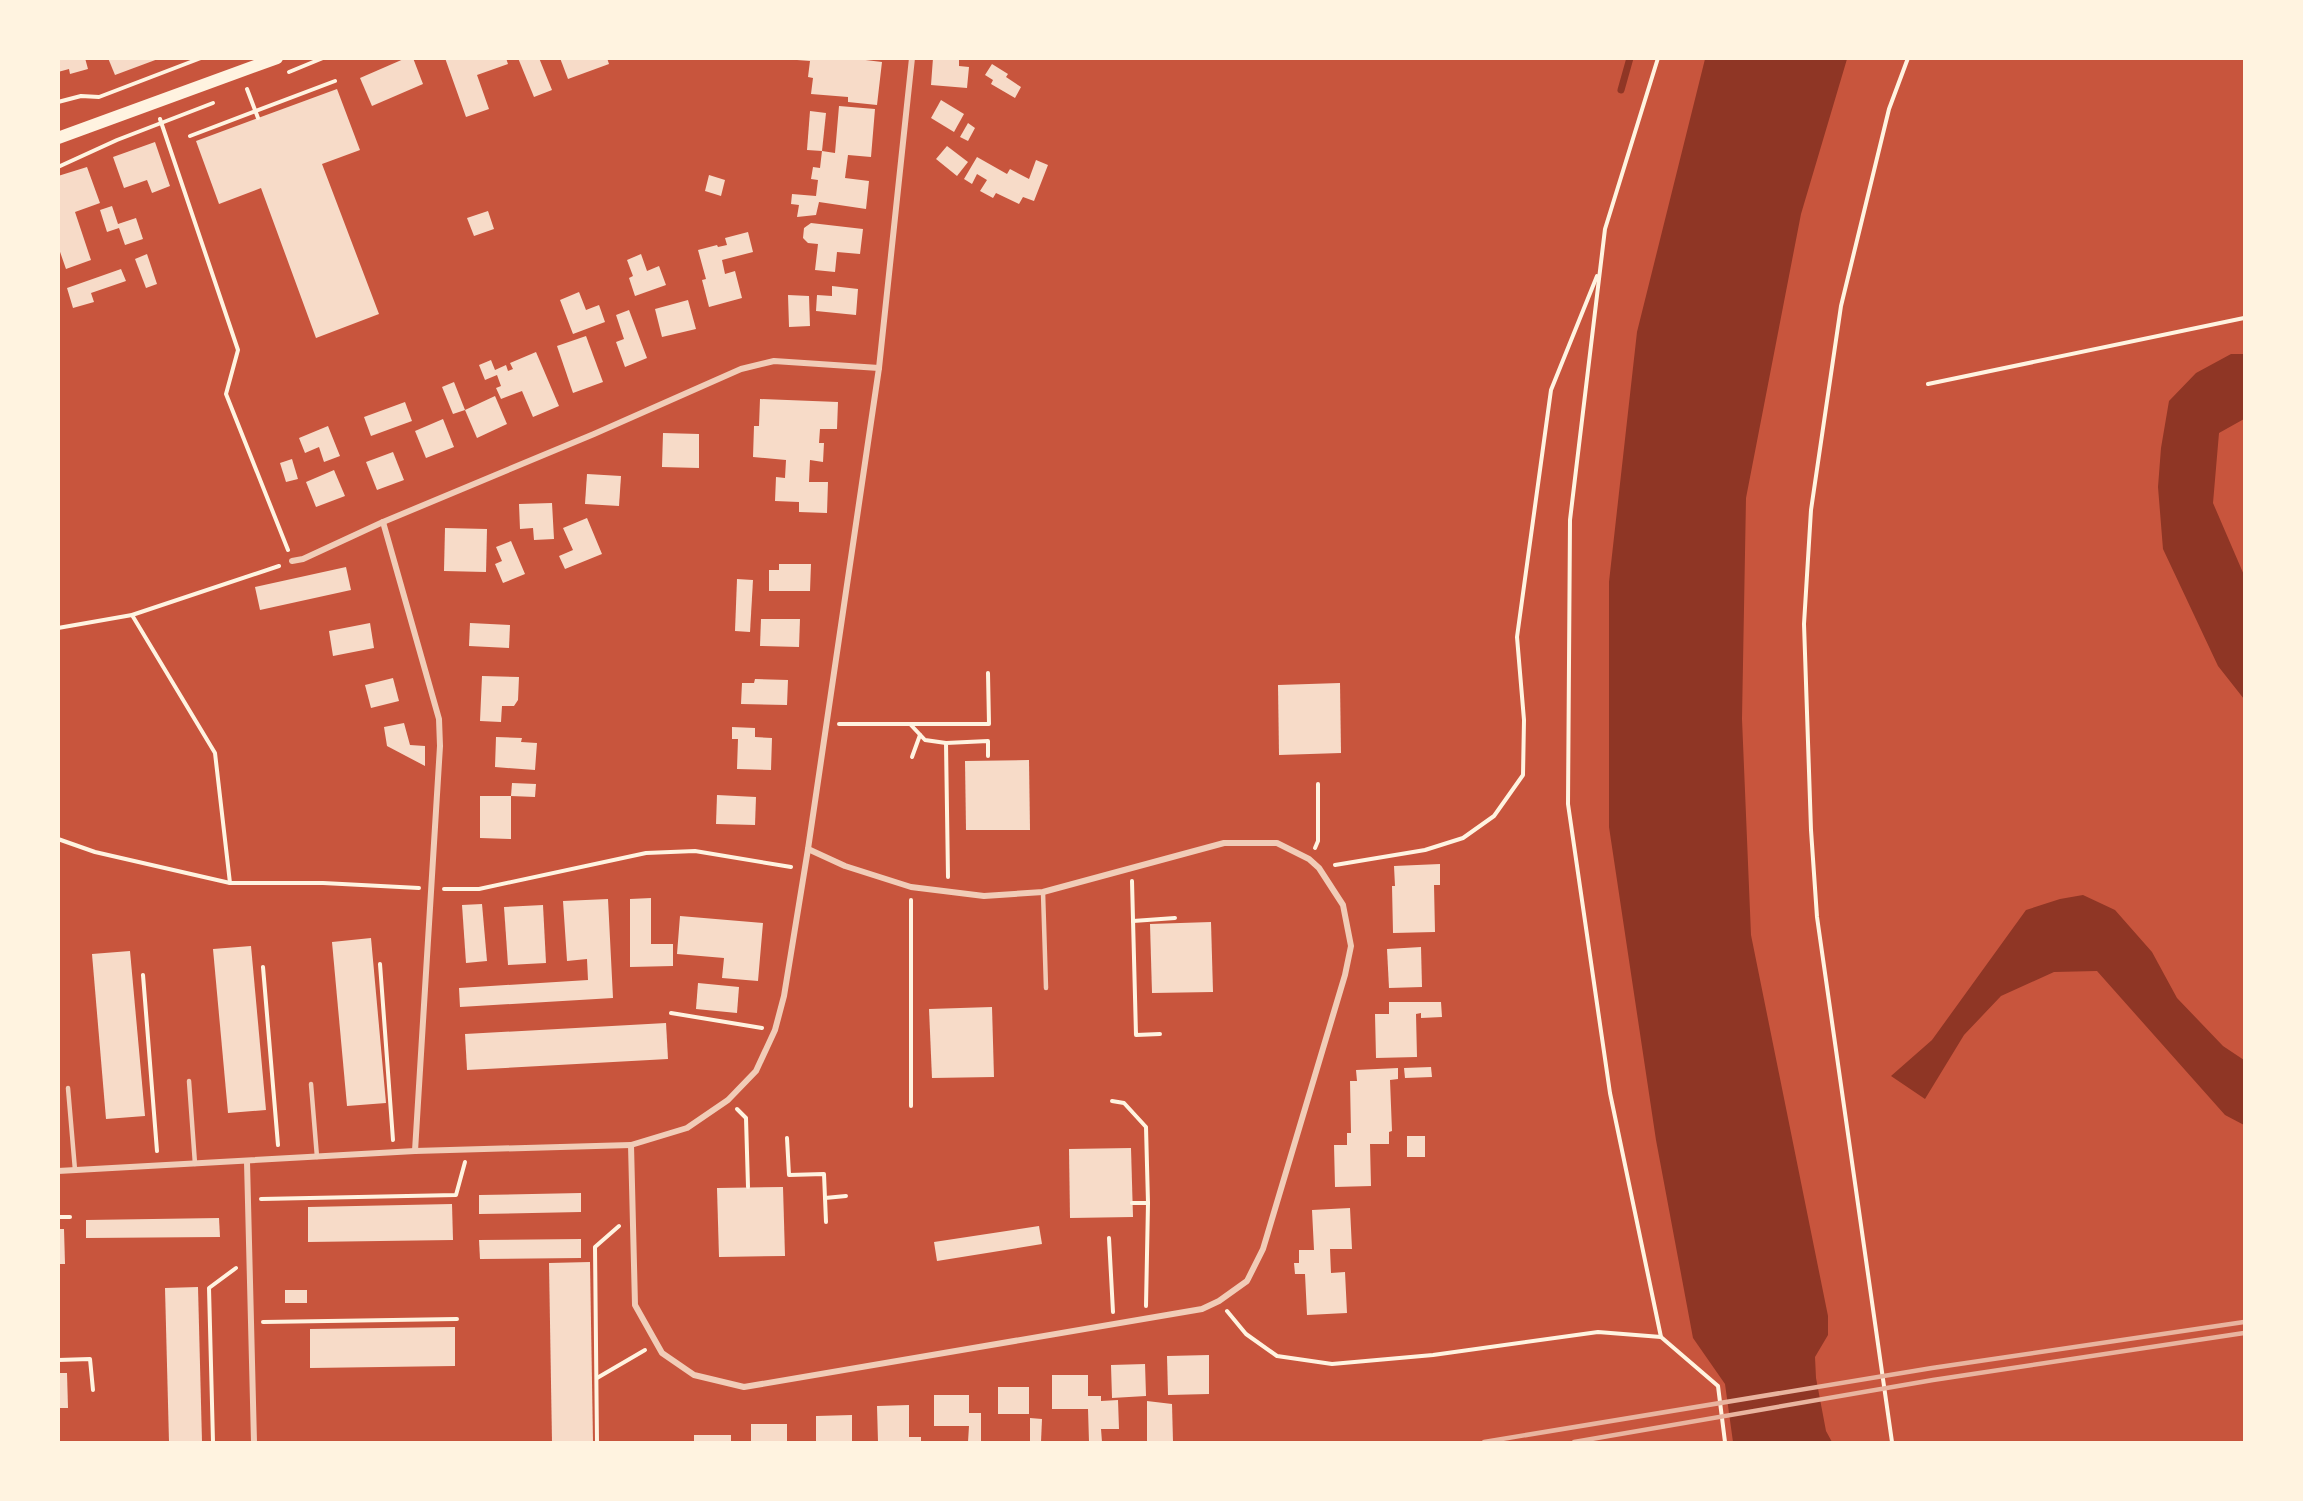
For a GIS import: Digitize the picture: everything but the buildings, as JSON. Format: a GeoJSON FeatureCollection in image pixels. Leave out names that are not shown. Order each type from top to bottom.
{"type":"FeatureCollection","features":[{"type":"Feature","properties":{"kind":"main road"},"geometry":{"type":"LineString","coordinates":[[58,138],[277,58]]}},
{"type":"Feature","properties":{"kind":"street"},"geometry":{"type":"LineString","coordinates":[[58,1172],[393,1152],[631,1144],[687,1128],[728,1100],[756,1071],[775,1030],[785,987],[808,849],[879,368],[912,58]]}},
{"type":"Feature","properties":{"kind":"street"},"geometry":{"type":"LineString","coordinates":[[292,561],[303,559],[383,522],[583,439],[741,369],[774,361],[879,368]]}},
{"type":"Feature","properties":{"kind":"street"},"geometry":{"type":"LineString","coordinates":[[383,522],[439,719],[440,746],[415,1151]]}},
{"type":"Feature","properties":{"kind":"street"},"geometry":{"type":"LineString","coordinates":[[631,1144],[635,1305],[662,1353],[694,1375],[744,1387],[1202,1309],[1219,1301],[1247,1281],[1263,1249],[1351,945],[1343,905],[1319,868],[1309,859],[1277,843],[1224,843],[1043,892],[984,896],[911,887],[845,866],[808,849]]}},
{"type":"Feature","properties":{"kind":"street"},"geometry":{"type":"LineString","coordinates":[[248,1162],[254,1443]]}},
{"type":"Feature","properties":{"kind":"lane"},"geometry":{"type":"LineString","coordinates":[[1043,892],[1046,988]]}},
{"type":"Feature","properties":{"kind":"lane"},"geometry":{"type":"LineString","coordinates":[[189,1081],[195,1164]]}},
{"type":"Feature","properties":{"kind":"lane"},"geometry":{"type":"LineString","coordinates":[[311,1083],[317,1157]]}},
{"type":"Feature","properties":{"kind":"lane"},"geometry":{"type":"LineString","coordinates":[[68,1088],[75,1170]]}},
{"type":"Feature","properties":{"kind":"path"},"geometry":{"type":"LineString","coordinates":[[58,102],[81,96],[99,98],[201,58]]}},
{"type":"Feature","properties":{"kind":"path"},"geometry":{"type":"LineString","coordinates":[[280,76],[323,58]]}},
{"type":"Feature","properties":{"kind":"path"},"geometry":{"type":"LineString","coordinates":[[1658,58],[1605,229],[1600,270],[1570,520],[1568,804],[1610,1093],[1661,1337]]}},
{"type":"Feature","properties":{"kind":"path"},"geometry":{"type":"LineString","coordinates":[[1892,1443],[1817,917],[1811,830],[1804,624],[1811,510],[1840,306],[1889,110],[1908,58]]}},
{"type":"Feature","properties":{"kind":"path"},"geometry":{"type":"LineString","coordinates":[[190,136],[335,81]]}},
{"type":"Feature","properties":{"kind":"path"},"geometry":{"type":"LineString","coordinates":[[237,93],[248,89],[258,118]]}},
{"type":"Feature","properties":{"kind":"path"},"geometry":{"type":"LineString","coordinates":[[58,168],[117,140],[215,102]]}},
{"type":"Feature","properties":{"kind":"path"},"geometry":{"type":"LineString","coordinates":[[58,628],[132,615],[292,561],[226,394],[238,350],[156,104]]}},
{"type":"Feature","properties":{"kind":"path"},"geometry":{"type":"LineString","coordinates":[[1319,868],[1425,850],[1463,838],[1494,816],[1523,775],[1524,720],[1517,638],[1551,390],[1600,270]]}},
{"type":"Feature","properties":{"kind":"path"},"geometry":{"type":"LineString","coordinates":[[1928,384],[2244,318]]}},
{"type":"Feature","properties":{"kind":"path"},"geometry":{"type":"LineString","coordinates":[[132,615],[215,753],[230,882]]}},
{"type":"Feature","properties":{"kind":"path"},"geometry":{"type":"LineString","coordinates":[[826,724],[990,724],[988,673]]}},
{"type":"Feature","properties":{"kind":"path"},"geometry":{"type":"LineString","coordinates":[[910,724],[925,740],[946,743],[988,741],[988,756]]}},
{"type":"Feature","properties":{"kind":"path"},"geometry":{"type":"LineString","coordinates":[[912,757],[920,735]]}},
{"type":"Feature","properties":{"kind":"path"},"geometry":{"type":"LineString","coordinates":[[946,743],[949,892]]}},
{"type":"Feature","properties":{"kind":"path"},"geometry":{"type":"LineString","coordinates":[[1309,859],[1318,841],[1318,784]]}},
{"type":"Feature","properties":{"kind":"path"},"geometry":{"type":"LineString","coordinates":[[58,839],[95,852],[230,882],[479,889],[656,853],[695,851],[804,869]]}},
{"type":"Feature","properties":{"kind":"path"},"geometry":{"type":"LineString","coordinates":[[1132,868],[1136,1035],[1160,1034]]}},
{"type":"Feature","properties":{"kind":"path"},"geometry":{"type":"LineString","coordinates":[[911,887],[911,1106]]}},
{"type":"Feature","properties":{"kind":"path"},"geometry":{"type":"LineString","coordinates":[[1133,921],[1175,918]]}},
{"type":"Feature","properties":{"kind":"path"},"geometry":{"type":"LineString","coordinates":[[380,964],[393,1152]]}},
{"type":"Feature","properties":{"kind":"path"},"geometry":{"type":"LineString","coordinates":[[263,967],[279,1160]]}},
{"type":"Feature","properties":{"kind":"path"},"geometry":{"type":"LineString","coordinates":[[142,975],[158,1166]]}},
{"type":"Feature","properties":{"kind":"path"},"geometry":{"type":"LineString","coordinates":[[671,1013],[775,1030]]}},
{"type":"Feature","properties":{"kind":"path"},"geometry":{"type":"LineString","coordinates":[[728,1100],[746,1118],[748,1188]]}},
{"type":"Feature","properties":{"kind":"path"},"geometry":{"type":"LineString","coordinates":[[1112,1101],[1124,1103],[1146,1127],[1148,1203],[1146,1318]]}},
{"type":"Feature","properties":{"kind":"path"},"geometry":{"type":"LineString","coordinates":[[787,1138],[789,1175],[824,1174],[826,1222]]}},
{"type":"Feature","properties":{"kind":"path"},"geometry":{"type":"LineString","coordinates":[[248,1199],[456,1195],[468,1149]]}},
{"type":"Feature","properties":{"kind":"path"},"geometry":{"type":"LineString","coordinates":[[825,1198],[846,1196]]}},
{"type":"Feature","properties":{"kind":"path"},"geometry":{"type":"LineString","coordinates":[[1132,1203],[1148,1203]]}},
{"type":"Feature","properties":{"kind":"path"},"geometry":{"type":"LineString","coordinates":[[597,1443],[595,1247],[633,1214]]}},
{"type":"Feature","properties":{"kind":"path"},"geometry":{"type":"LineString","coordinates":[[58,1217],[70,1217]]}},
{"type":"Feature","properties":{"kind":"path"},"geometry":{"type":"LineString","coordinates":[[1109,1238],[1114,1324]]}},
{"type":"Feature","properties":{"kind":"path"},"geometry":{"type":"LineString","coordinates":[[213,1443],[209,1288],[249,1257]]}},
{"type":"Feature","properties":{"kind":"path"},"geometry":{"type":"LineString","coordinates":[[1219,1301],[1246,1334],[1277,1356],[1332,1364],[1433,1355],[1598,1332],[1661,1337],[1718,1386],[1725,1443]]}},
{"type":"Feature","properties":{"kind":"path"},"geometry":{"type":"LineString","coordinates":[[251,1322],[457,1319]]}},
{"type":"Feature","properties":{"kind":"path"},"geometry":{"type":"LineString","coordinates":[[597,1378],[657,1343]]}},
{"type":"Feature","properties":{"kind":"path"},"geometry":{"type":"LineString","coordinates":[[58,1360],[90,1359],[93,1390]]}},
{"type":"Feature","properties":{"kind":"shaded area"},"geometry":{"type":"Polygon","coordinates":[[[1705,59],[1847,59],[1801,214],[1746,498],[1742,719],[1751,935],[1828,1316],[1828,1335],[1815,1357],[1816,1378],[1826,1431],[1832,1442],[1733,1442],[1725,1384],[1693,1338],[1656,1140],[1609,827],[1609,582],[1637,332],[1705,59]]]}},
{"type":"Feature","properties":{"kind":"shaded area"},"geometry":{"type":"Polygon","coordinates":[[[2231,354],[2244,354],[2244,419],[2219,433],[2213,503],[2244,575],[2244,699],[2218,666],[2163,549],[2158,487],[2161,448],[2169,401],[2196,373],[2231,354]]]}},
{"type":"Feature","properties":{"kind":"shaded area"},"geometry":{"type":"Polygon","coordinates":[[[2083,895],[2115,910],[2152,952],[2177,998],[2223,1046],[2244,1060],[2244,1125],[2225,1115],[2097,971],[2054,972],[2001,996],[1964,1035],[1925,1099],[1891,1076],[1932,1040],[2026,910],[2060,899],[2083,895]]]}},
{"type":"Feature","properties":{"kind":"waterway"},"geometry":{"type":"LineString","coordinates":[[1621,90],[1630,58]]}},
{"type":"Feature","properties":{"kind":"railway"},"geometry":{"type":"LineString","coordinates":[[1484,1442],[1932,1368],[2244,1322]]}},
{"type":"Feature","properties":{"kind":"railway"},"geometry":{"type":"LineString","coordinates":[[1574,1442],[1933,1380],[2244,1333]]}}]}
